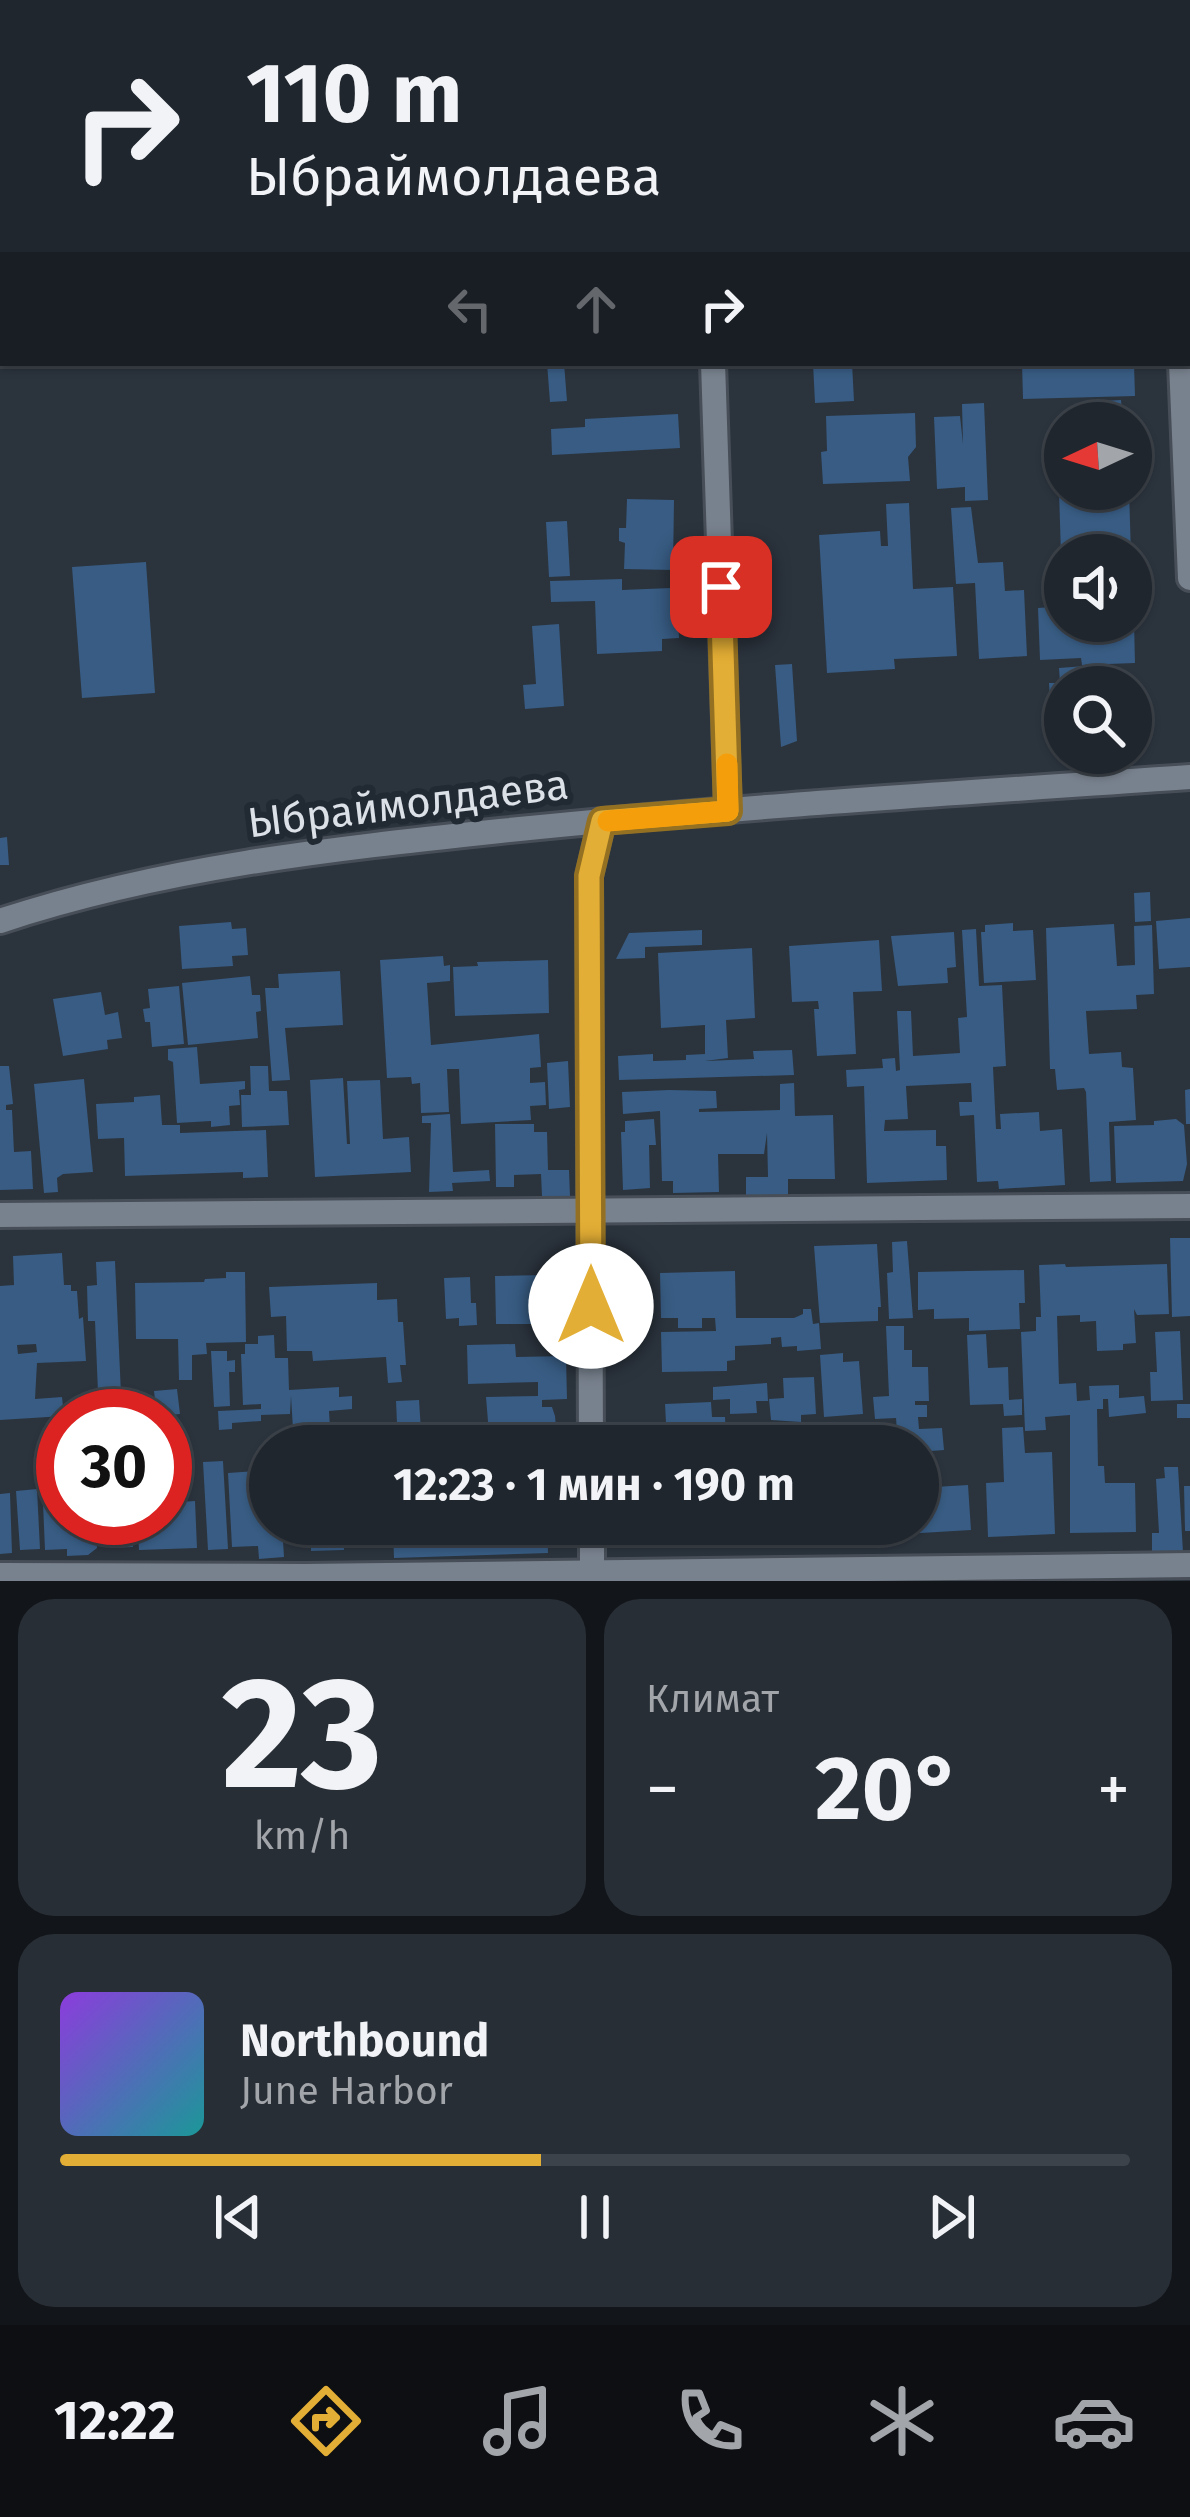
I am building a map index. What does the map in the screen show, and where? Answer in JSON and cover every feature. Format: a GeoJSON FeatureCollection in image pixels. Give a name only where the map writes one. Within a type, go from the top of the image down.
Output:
{"type":"FeatureCollection","features":[{"type":"Feature","properties":{"kind":"street"},"geometry":{"type":"LineString","coordinates":[[713,366],[728,811]]}},
{"type":"Feature","properties":{"kind":"street"},"geometry":{"type":"LineString","coordinates":[[1181,366],[1190,578]]}},
{"type":"Feature","properties":{"kind":"street","name":"Ыбраймолдаева"},"geometry":{"type":"LineString","coordinates":[[0,921],[62,900],[310,850],[602,821],[1190,777]]}},
{"type":"Feature","properties":{"kind":"street"},"geometry":{"type":"LineString","coordinates":[[591,1425],[589,876],[602,821]]}},
{"type":"Feature","properties":{"kind":"street"},"geometry":{"type":"LineString","coordinates":[[0,1215],[1190,1206]]}},
{"type":"Feature","properties":{"kind":"street"},"geometry":{"type":"LineString","coordinates":[[592,1545],[592,1576]]}},
{"type":"Feature","properties":{"kind":"street"},"geometry":{"type":"LineString","coordinates":[[0,1575],[592,1576],[1190,1564]]}},
{"type":"Feature","properties":{"kind":"building"},"geometry":{"type":"Polygon","coordinates":[[[547,366],[564,366],[567,401],[550,402],[547,366]]]}},
{"type":"Feature","properties":{"kind":"building"},"geometry":{"type":"Polygon","coordinates":[[[813,366],[852,366],[854,401],[815,403],[813,366]]]}},
{"type":"Feature","properties":{"kind":"building"},"geometry":{"type":"Polygon","coordinates":[[[1022,366],[1134,366],[1135,396],[1023,399],[1022,366]]]}},
{"type":"Feature","properties":{"kind":"building"},"geometry":{"type":"Polygon","coordinates":[[[984,403],[988,500],[965,501],[965,487],[937,489],[934,417],[960,416],[963,444],[962,404],[984,403]]]}},
{"type":"Feature","properties":{"kind":"building"},"geometry":{"type":"Polygon","coordinates":[[[915,413],[916,447],[908,457],[910,481],[823,484],[826,416],[915,413]]]}},
{"type":"Feature","properties":{"kind":"building"},"geometry":{"type":"Polygon","coordinates":[[[678,414],[680,448],[552,455],[551,429],[585,427],[585,419],[678,414]]]}},
{"type":"Feature","properties":{"kind":"building"},"geometry":{"type":"Polygon","coordinates":[[[627,499],[674,500],[673,570],[624,569],[625,543],[619,541],[619,528],[626,528],[627,499]]]}},
{"type":"Feature","properties":{"kind":"building"},"geometry":{"type":"Polygon","coordinates":[[[909,503],[913,589],[953,587],[957,656],[894,659],[895,669],[827,673],[819,535],[880,531],[881,546],[888,546],[886,504],[909,503]]]}},
{"type":"Feature","properties":{"kind":"building"},"geometry":{"type":"Polygon","coordinates":[[[971,507],[978,563],[1003,562],[1005,591],[1024,590],[1027,656],[979,659],[975,583],[956,584],[951,508],[971,507]]]}},
{"type":"Feature","properties":{"kind":"building"},"geometry":{"type":"Polygon","coordinates":[[[1060,510],[1130,510],[1130,534],[1060,534],[1060,510]]]}},
{"type":"Feature","properties":{"kind":"building"},"geometry":{"type":"Polygon","coordinates":[[[567,521],[570,576],[549,577],[546,522],[567,521]]]}},
{"type":"Feature","properties":{"kind":"building"},"geometry":{"type":"Polygon","coordinates":[[[146,562],[155,693],[82,698],[72,567],[146,562]]]}},
{"type":"Feature","properties":{"kind":"building"},"geometry":{"type":"Polygon","coordinates":[[[622,579],[622,590],[695,587],[697,616],[678,617],[679,638],[662,639],[662,651],[597,654],[595,601],[551,602],[550,581],[622,579]]]}},
{"type":"Feature","properties":{"kind":"building"},"geometry":{"type":"Polygon","coordinates":[[[1038,608],[1044,608],[1044,642],[1134,642],[1135,663],[1082,665],[1081,658],[1040,660],[1038,608]]]}},
{"type":"Feature","properties":{"kind":"building"},"geometry":{"type":"Polygon","coordinates":[[[559,624],[564,706],[525,709],[523,685],[536,684],[532,626],[559,624]]]}},
{"type":"Feature","properties":{"kind":"building"},"geometry":{"type":"Polygon","coordinates":[[[792,664],[797,741],[781,747],[775,665],[792,664]]]}},
{"type":"Feature","properties":{"kind":"building"},"geometry":{"type":"Polygon","coordinates":[[[7,837],[9,865],[0,865],[0,838],[7,837]]]}},
{"type":"Feature","properties":{"kind":"building"},"geometry":{"type":"Polygon","coordinates":[[[1150,892],[1151,921],[1135,922],[1134,893],[1150,892]]]}},
{"type":"Feature","properties":{"kind":"building"},"geometry":{"type":"Polygon","coordinates":[[[1190,918],[1190,967],[1159,969],[1156,921],[1190,918]]]}},
{"type":"Feature","properties":{"kind":"building"},"geometry":{"type":"Polygon","coordinates":[[[231,922],[232,929],[246,928],[248,955],[232,956],[233,966],[182,969],[179,926],[231,922]]]}},
{"type":"Feature","properties":{"kind":"building"},"geometry":{"type":"Polygon","coordinates":[[[1013,923],[1013,931],[1033,930],[1036,980],[984,983],[981,932],[985,925],[1013,923]]]}},
{"type":"Feature","properties":{"kind":"building"},"geometry":{"type":"Polygon","coordinates":[[[1114,924],[1117,966],[1135,965],[1134,926],[1152,925],[1154,994],[1136,995],[1137,1009],[1086,1011],[1089,1054],[1121,1052],[1122,1067],[1133,1068],[1136,1120],[1109,1122],[1111,1181],[1090,1182],[1086,1092],[1084,1088],[1057,1090],[1055,1069],[1050,1069],[1046,928],[1114,924]]]}},
{"type":"Feature","properties":{"kind":"building"},"geometry":{"type":"Polygon","coordinates":[[[976,929],[979,986],[1002,985],[1006,1066],[993,1067],[996,1129],[1001,1129],[1000,1114],[1039,1112],[1040,1131],[1062,1129],[1065,1185],[999,1189],[998,1181],[977,1182],[974,1115],[960,1116],[959,1102],[972,1102],[971,1083],[906,1086],[908,1119],[885,1120],[884,1131],[936,1130],[936,1146],[946,1146],[947,1180],[867,1183],[864,1086],[847,1087],[846,1070],[883,1068],[882,1059],[895,1058],[896,1071],[900,1070],[897,1011],[911,1011],[913,1056],[960,1053],[958,1018],[967,1017],[962,930],[976,929]]]}},
{"type":"Feature","properties":{"kind":"building"},"geometry":{"type":"Polygon","coordinates":[[[702,930],[702,945],[645,947],[645,958],[616,959],[629,933],[702,930]]]}},
{"type":"Feature","properties":{"kind":"building"},"geometry":{"type":"Polygon","coordinates":[[[954,932],[956,967],[947,968],[948,983],[898,986],[891,936],[954,932]]]}},
{"type":"Feature","properties":{"kind":"building"},"geometry":{"type":"Polygon","coordinates":[[[879,940],[882,991],[853,992],[856,1054],[817,1056],[814,1009],[819,1009],[818,1001],[792,1002],[789,946],[879,940]]]}},
{"type":"Feature","properties":{"kind":"building"},"geometry":{"type":"Polygon","coordinates":[[[752,948],[755,1018],[726,1020],[728,1058],[705,1061],[754,1059],[753,1051],[792,1050],[794,1075],[619,1080],[618,1056],[653,1054],[653,1061],[705,1054],[705,1025],[661,1028],[658,953],[752,948]]]}},
{"type":"Feature","properties":{"kind":"building"},"geometry":{"type":"Polygon","coordinates":[[[443,956],[444,966],[450,965],[450,981],[427,983],[431,1045],[539,1034],[541,1067],[530,1068],[530,1083],[545,1082],[546,1105],[530,1106],[531,1120],[461,1124],[459,1069],[447,1069],[449,1112],[421,1113],[420,1083],[412,1084],[411,1077],[387,1078],[380,960],[443,956]]]}},
{"type":"Feature","properties":{"kind":"building"},"geometry":{"type":"Polygon","coordinates":[[[548,960],[549,1013],[455,1016],[453,967],[548,960]]]}},
{"type":"Feature","properties":{"kind":"building"},"geometry":{"type":"Polygon","coordinates":[[[340,971],[343,1025],[285,1028],[290,1080],[272,1081],[265,988],[279,988],[278,974],[340,971]]]}},
{"type":"Feature","properties":{"kind":"building"},"geometry":{"type":"Polygon","coordinates":[[[250,976],[252,995],[260,995],[258,1038],[188,1045],[182,983],[250,976]]]}},
{"type":"Feature","properties":{"kind":"building"},"geometry":{"type":"Polygon","coordinates":[[[179,986],[184,1044],[152,1047],[150,1022],[145,1022],[143,1009],[150,1008],[148,989],[179,986]]]}},
{"type":"Feature","properties":{"kind":"building"},"geometry":{"type":"Polygon","coordinates":[[[101,992],[105,1015],[118,1012],[122,1038],[107,1040],[108,1049],[63,1056],[53,999],[101,992]]]}},
{"type":"Feature","properties":{"kind":"building"},"geometry":{"type":"Polygon","coordinates":[[[197,1047],[200,1084],[245,1081],[245,1089],[239,1090],[240,1105],[229,1106],[230,1125],[177,1123],[168,1049],[197,1047]]]}},
{"type":"Feature","properties":{"kind":"building"},"geometry":{"type":"Polygon","coordinates":[[[568,1061],[570,1107],[549,1109],[547,1063],[568,1061]]]}},
{"type":"Feature","properties":{"kind":"building"},"geometry":{"type":"Polygon","coordinates":[[[0,1066],[9,1066],[13,1104],[6,1105],[6,1110],[12,1110],[14,1152],[31,1151],[33,1189],[0,1190],[0,1066]]]}},
{"type":"Feature","properties":{"kind":"building"},"geometry":{"type":"Polygon","coordinates":[[[250,1066],[268,1066],[269,1091],[287,1091],[289,1125],[242,1127],[241,1095],[251,1095],[250,1066]]]}},
{"type":"Feature","properties":{"kind":"building"},"geometry":{"type":"Polygon","coordinates":[[[343,1078],[347,1144],[347,1081],[380,1080],[383,1139],[409,1137],[411,1172],[315,1177],[310,1080],[343,1078]]]}},
{"type":"Feature","properties":{"kind":"building"},"geometry":{"type":"Polygon","coordinates":[[[84,1079],[93,1172],[63,1174],[57,1178],[58,1192],[44,1193],[34,1084],[84,1079]]]}},
{"type":"Feature","properties":{"kind":"building"},"geometry":{"type":"Polygon","coordinates":[[[794,1083],[795,1116],[833,1115],[835,1179],[788,1179],[788,1195],[746,1195],[746,1177],[768,1177],[767,1133],[764,1154],[718,1154],[719,1192],[673,1193],[673,1181],[662,1181],[660,1111],[623,1114],[622,1092],[669,1090],[716,1091],[717,1108],[699,1112],[780,1110],[780,1084],[794,1083]]]}},
{"type":"Feature","properties":{"kind":"building"},"geometry":{"type":"Polygon","coordinates":[[[1190,1089],[1190,1124],[1186,1124],[1185,1090],[1190,1089]]]}},
{"type":"Feature","properties":{"kind":"building"},"geometry":{"type":"Polygon","coordinates":[[[160,1095],[162,1125],[180,1125],[180,1133],[266,1130],[268,1177],[243,1178],[243,1172],[125,1176],[124,1138],[98,1139],[96,1104],[160,1095]]]}},
{"type":"Feature","properties":{"kind":"building"},"geometry":{"type":"Polygon","coordinates":[[[450,1114],[453,1172],[489,1170],[490,1181],[452,1183],[453,1191],[429,1192],[431,1123],[422,1123],[422,1116],[450,1114]]]}},
{"type":"Feature","properties":{"kind":"building"},"geometry":{"type":"Polygon","coordinates":[[[654,1119],[650,1188],[623,1190],[621,1132],[625,1132],[625,1121],[654,1119]]]}},
{"type":"Feature","properties":{"kind":"building"},"geometry":{"type":"Polygon","coordinates":[[[1176,1119],[1184,1125],[1187,1164],[1183,1181],[1116,1183],[1114,1126],[1176,1119]]]}},
{"type":"Feature","properties":{"kind":"building"},"geometry":{"type":"Polygon","coordinates":[[[495,1124],[534,1124],[534,1132],[547,1132],[548,1170],[569,1170],[570,1196],[542,1196],[541,1174],[514,1175],[514,1187],[496,1187],[495,1124]]]}},
{"type":"Feature","properties":{"kind":"building"},"geometry":{"type":"Polygon","coordinates":[[[1170,1238],[1190,1238],[1190,1316],[1172,1317],[1170,1238]]]}},
{"type":"Feature","properties":{"kind":"building"},"geometry":{"type":"Polygon","coordinates":[[[907,1241],[913,1318],[889,1319],[887,1273],[893,1272],[892,1242],[907,1241]]]}},
{"type":"Feature","properties":{"kind":"building"},"geometry":{"type":"Polygon","coordinates":[[[877,1244],[878,1321],[820,1323],[814,1246],[877,1244]]]}},
{"type":"Feature","properties":{"kind":"building"},"geometry":{"type":"Polygon","coordinates":[[[62,1253],[64,1285],[77,1291],[79,1319],[83,1317],[86,1361],[37,1363],[36,1418],[0,1420],[0,1286],[14,1285],[13,1256],[62,1253]],[[36,1344],[17,1345],[18,1354],[37,1352],[36,1344]]]}},
{"type":"Feature","properties":{"kind":"building"},"geometry":{"type":"Polygon","coordinates":[[[115,1261],[121,1389],[98,1389],[95,1321],[88,1321],[87,1286],[97,1285],[96,1262],[115,1261]]]}},
{"type":"Feature","properties":{"kind":"building"},"geometry":{"type":"Polygon","coordinates":[[[1167,1264],[1169,1314],[1137,1315],[1134,1309],[1136,1343],[1123,1344],[1123,1350],[1097,1351],[1096,1321],[1080,1322],[1080,1315],[1057,1316],[1059,1384],[1076,1383],[1077,1401],[1090,1400],[1089,1386],[1119,1385],[1119,1398],[1144,1396],[1146,1413],[1109,1417],[1108,1399],[1103,1399],[1103,1409],[1097,1409],[1098,1466],[1104,1466],[1105,1483],[1135,1483],[1136,1532],[1070,1533],[1070,1415],[1045,1417],[1046,1430],[1025,1431],[1021,1332],[1036,1331],[1036,1317],[1041,1317],[1039,1265],[1167,1264]]]}},
{"type":"Feature","properties":{"kind":"building"},"geometry":{"type":"Polygon","coordinates":[[[1024,1270],[1020,1329],[969,1331],[969,1318],[934,1319],[934,1309],[918,1310],[918,1272],[1024,1270]]]}},
{"type":"Feature","properties":{"kind":"building"},"geometry":{"type":"Polygon","coordinates":[[[735,1271],[736,1318],[794,1318],[803,1309],[811,1309],[813,1324],[819,1323],[821,1349],[797,1351],[797,1346],[782,1347],[781,1337],[771,1338],[771,1344],[735,1346],[735,1360],[727,1361],[727,1371],[662,1372],[661,1332],[716,1331],[715,1318],[702,1318],[702,1328],[678,1328],[678,1318],[661,1318],[660,1273],[735,1271]]]}},
{"type":"Feature","properties":{"kind":"building"},"geometry":{"type":"Polygon","coordinates":[[[226,1272],[245,1272],[246,1342],[206,1343],[207,1354],[192,1355],[192,1380],[179,1380],[178,1339],[136,1339],[135,1283],[204,1282],[226,1278],[226,1272]]]}},
{"type":"Feature","properties":{"kind":"building"},"geometry":{"type":"Polygon","coordinates":[[[545,1275],[546,1324],[496,1324],[495,1276],[545,1275]]]}},
{"type":"Feature","properties":{"kind":"building"},"geometry":{"type":"Polygon","coordinates":[[[470,1277],[477,1325],[459,1326],[459,1318],[446,1319],[444,1278],[470,1277]]]}},
{"type":"Feature","properties":{"kind":"building"},"geometry":{"type":"Polygon","coordinates":[[[377,1283],[377,1300],[397,1299],[398,1322],[403,1322],[406,1365],[400,1365],[402,1382],[388,1383],[386,1357],[313,1361],[312,1351],[287,1351],[286,1316],[271,1317],[269,1287],[377,1283]]]}},
{"type":"Feature","properties":{"kind":"building"},"geometry":{"type":"Polygon","coordinates":[[[886,1326],[904,1326],[904,1350],[912,1350],[912,1367],[928,1367],[929,1401],[915,1401],[915,1405],[927,1405],[927,1417],[918,1417],[919,1425],[896,1425],[896,1418],[875,1419],[873,1397],[889,1396],[886,1326]]]}},
{"type":"Feature","properties":{"kind":"building"},"geometry":{"type":"Polygon","coordinates":[[[1180,1331],[1183,1400],[1151,1401],[1150,1372],[1157,1372],[1155,1332],[1180,1331]]]}},
{"type":"Feature","properties":{"kind":"building"},"geometry":{"type":"Polygon","coordinates":[[[986,1334],[988,1368],[1008,1367],[1009,1400],[1022,1399],[1022,1415],[1004,1416],[1003,1404],[970,1405],[967,1335],[986,1334]]]}},
{"type":"Feature","properties":{"kind":"building"},"geometry":{"type":"Polygon","coordinates":[[[274,1335],[275,1358],[288,1358],[289,1390],[339,1387],[339,1397],[352,1396],[352,1409],[329,1411],[330,1425],[293,1425],[291,1396],[290,1414],[261,1415],[261,1421],[232,1423],[232,1429],[219,1430],[218,1411],[261,1409],[261,1404],[243,1405],[241,1354],[245,1354],[245,1344],[258,1344],[258,1336],[274,1335]]]}},
{"type":"Feature","properties":{"kind":"building"},"geometry":{"type":"Polygon","coordinates":[[[515,1344],[516,1357],[566,1356],[567,1399],[542,1400],[542,1407],[552,1407],[556,1425],[488,1425],[486,1397],[538,1396],[538,1382],[468,1384],[467,1345],[515,1344]]]}},
{"type":"Feature","properties":{"kind":"building"},"geometry":{"type":"Polygon","coordinates":[[[211,1351],[227,1351],[227,1361],[235,1360],[235,1372],[229,1372],[230,1406],[214,1407],[211,1351]]]}},
{"type":"Feature","properties":{"kind":"building"},"geometry":{"type":"Polygon","coordinates":[[[843,1353],[843,1362],[859,1361],[863,1414],[824,1417],[820,1355],[843,1353]]]}},
{"type":"Feature","properties":{"kind":"building"},"geometry":{"type":"Polygon","coordinates":[[[814,1377],[816,1414],[801,1415],[801,1422],[771,1420],[769,1399],[784,1398],[783,1378],[814,1377]]]}},
{"type":"Feature","properties":{"kind":"building"},"geometry":{"type":"Polygon","coordinates":[[[767,1383],[768,1401],[756,1401],[757,1413],[730,1414],[730,1399],[713,1400],[713,1387],[767,1383]]]}},
{"type":"Feature","properties":{"kind":"building"},"geometry":{"type":"Polygon","coordinates":[[[419,1400],[421,1425],[397,1425],[396,1401],[419,1400]]]}},
{"type":"Feature","properties":{"kind":"building"},"geometry":{"type":"Polygon","coordinates":[[[711,1402],[712,1417],[725,1417],[725,1425],[659,1425],[666,1423],[665,1404],[711,1402]]]}},
{"type":"Feature","properties":{"kind":"building"},"geometry":{"type":"Polygon","coordinates":[[[1177,1404],[1190,1404],[1190,1418],[1177,1418],[1177,1404]]]}},
{"type":"Feature","properties":{"kind":"building"},"geometry":{"type":"Polygon","coordinates":[[[1023,1427],[1025,1453],[1052,1452],[1055,1534],[988,1537],[986,1483],[1004,1482],[1002,1428],[1023,1427]]]}},
{"type":"Feature","properties":{"kind":"building"},"geometry":{"type":"Polygon","coordinates":[[[223,1461],[228,1549],[208,1550],[203,1462],[223,1461]]]}},
{"type":"Feature","properties":{"kind":"building"},"geometry":{"type":"Polygon","coordinates":[[[1164,1467],[1178,1467],[1183,1552],[1152,1554],[1152,1533],[1159,1533],[1156,1479],[1165,1478],[1164,1467]]]}},
{"type":"Feature","properties":{"kind":"building"},"geometry":{"type":"Polygon","coordinates":[[[249,1472],[249,1545],[283,1545],[284,1557],[259,1559],[258,1546],[232,1547],[228,1473],[249,1472]]]}},
{"type":"Feature","properties":{"kind":"building"},"geometry":{"type":"Polygon","coordinates":[[[968,1485],[971,1530],[939,1532],[939,1487],[968,1485]]]}},
{"type":"Feature","properties":{"kind":"building"},"geometry":{"type":"Polygon","coordinates":[[[1184,1486],[1190,1486],[1190,1531],[1185,1531],[1184,1486]]]}},
{"type":"Feature","properties":{"kind":"building"},"geometry":{"type":"Polygon","coordinates":[[[36,1489],[36,1545],[40,1549],[20,1550],[16,1491],[36,1489]]]}},
{"type":"Feature","properties":{"kind":"building"},"geometry":{"type":"Polygon","coordinates":[[[10,1493],[12,1553],[0,1554],[0,1494],[10,1493]]]}},
{"type":"Feature","properties":{"kind":"building"},"geometry":{"type":"Polygon","coordinates":[[[192,1501],[197,1548],[139,1550],[139,1545],[192,1545],[192,1501]]]}},
{"type":"Feature","properties":{"kind":"building"},"geometry":{"type":"Polygon","coordinates":[[[45,1545],[97,1545],[88,1555],[45,1550],[45,1545]]]}},
{"type":"Feature","properties":{"kind":"building"},"geometry":{"type":"Polygon","coordinates":[[[311,1545],[344,1545],[344,1550],[311,1551],[311,1545]]]}},
{"type":"Feature","properties":{"kind":"building"},"geometry":{"type":"Polygon","coordinates":[[[394,1545],[548,1545],[548,1553],[394,1558],[394,1545]]]}},
{"type":"Feature","properties":{"kind":"slow traffic"},"geometry":{"type":"LineString","coordinates":[[608,821],[728,811],[727,764]]}},
{"type":"Feature","properties":{"kind":"route"},"geometry":{"type":"LineString","coordinates":[[591,1306],[589,876],[602,821],[728,811],[721,587]]}}]}
